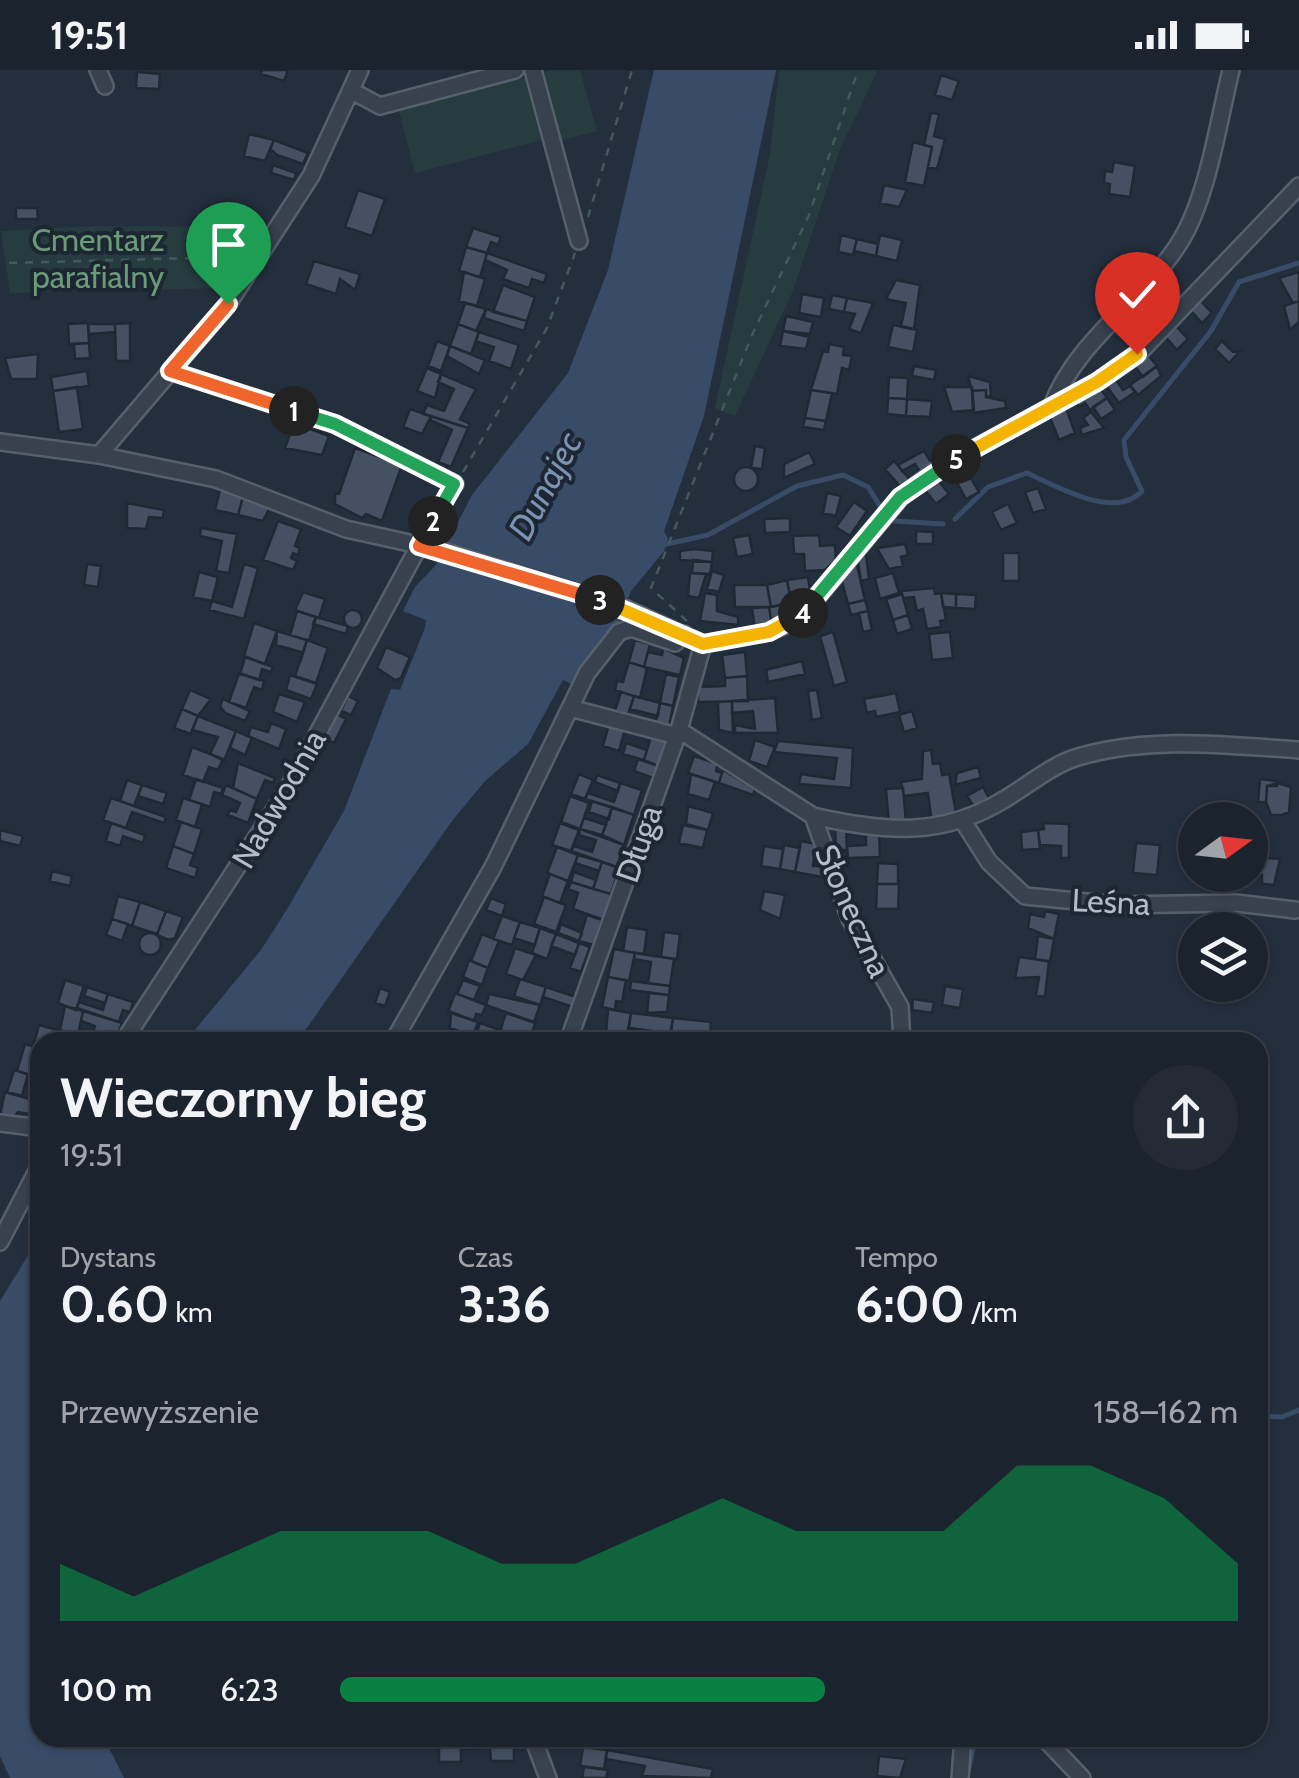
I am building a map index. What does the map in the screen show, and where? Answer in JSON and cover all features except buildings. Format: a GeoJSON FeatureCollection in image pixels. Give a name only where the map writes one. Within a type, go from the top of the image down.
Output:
{"type":"FeatureCollection","features":[{"type":"Feature","properties":{"kind":"street"},"geometry":{"type":"LineString","coordinates":[[98,70],[105,86]]}},
{"type":"Feature","properties":{"kind":"street"},"geometry":{"type":"LineString","coordinates":[[100,454],[228,304],[311,176],[360,70]]}},
{"type":"Feature","properties":{"kind":"street"},"geometry":{"type":"LineString","coordinates":[[352,90],[380,106],[515,70]]}},
{"type":"Feature","properties":{"kind":"street"},"geometry":{"type":"LineString","coordinates":[[533,70],[582,233]]}},
{"type":"Feature","properties":{"kind":"street"},"geometry":{"type":"LineString","coordinates":[[1052,406],[1062,378],[1177,247],[1192,217],[1232,70]]}},
{"type":"Feature","properties":{"kind":"street"},"geometry":{"type":"LineString","coordinates":[[0,442],[100,454],[216,479],[346,530],[440,550],[627,609],[703,644],[769,632],[799,619],[900,497],[939,468],[1137,354],[1299,186]]}},
{"type":"Feature","properties":{"kind":"street"},"geometry":{"type":"LineString","coordinates":[[170,371],[335,424],[454,484]]}},
{"type":"Feature","properties":{"kind":"street","name":"Nadwodnia"},"geometry":{"type":"LineString","coordinates":[[130,1032],[276,808],[419,546]]}},
{"type":"Feature","properties":{"kind":"street"},"geometry":{"type":"LineString","coordinates":[[398,1032],[493,868],[586,673],[619,632],[631,628],[675,643],[684,634]]}},
{"type":"Feature","properties":{"kind":"street","name":"Długa"},"geometry":{"type":"LineString","coordinates":[[572,1032],[678,733],[703,644]]}},
{"type":"Feature","properties":{"kind":"street","name":"Słoneczna"},"geometry":{"type":"LineString","coordinates":[[570,708],[678,733],[812,816],[850,919],[900,1007],[901,1032]]}},
{"type":"Feature","properties":{"kind":"street"},"geometry":{"type":"LineString","coordinates":[[812,816],[898,829],[962,821],[1074,758],[1177,742],[1299,750]]}},
{"type":"Feature","properties":{"kind":"street","name":"Leśna"},"geometry":{"type":"LineString","coordinates":[[962,821],[989,862],[1025,896],[1117,905],[1236,904],[1295,910]]}},
{"type":"Feature","properties":{"kind":"street"},"geometry":{"type":"LineString","coordinates":[[0,1123],[30,1127]]}},
{"type":"Feature","properties":{"kind":"street"},"geometry":{"type":"LineString","coordinates":[[0,1242],[30,1184]]}},
{"type":"Feature","properties":{"kind":"street"},"geometry":{"type":"LineString","coordinates":[[536,1747],[548,1778]]}},
{"type":"Feature","properties":{"kind":"street"},"geometry":{"type":"LineString","coordinates":[[960,1778],[962,1747]]}},
{"type":"Feature","properties":{"kind":"street"},"geometry":{"type":"LineString","coordinates":[[1053,1747],[1082,1778]]}},
{"type":"Feature","properties":{"kind":"path"},"geometry":{"type":"LineString","coordinates":[[419,546],[546,328],[582,233],[632,70]]}},
{"type":"Feature","properties":{"kind":"path"},"geometry":{"type":"LineString","coordinates":[[684,634],[687,618],[652,588],[752,335],[810,215],[858,70]]}},
{"type":"Feature","properties":{"kind":"path"},"geometry":{"type":"LineString","coordinates":[[10,263],[228,257]]}},
{"type":"Feature","properties":{"kind":"green space"},"geometry":{"type":"Polygon","coordinates":[[[580,70],[597,131],[555,142],[537,74],[580,70]]]}},
{"type":"Feature","properties":{"kind":"green space"},"geometry":{"type":"Polygon","coordinates":[[[779,70],[878,70],[840,149],[792,293],[735,416],[715,408],[770,154],[779,70]]]}},
{"type":"Feature","properties":{"kind":"green space"},"geometry":{"type":"Polygon","coordinates":[[[532,76],[549,138],[415,173],[399,111],[532,76]]]}},
{"type":"Feature","properties":{"kind":"green space","name":"Cmentarz parafialny"},"geometry":{"type":"Polygon","coordinates":[[[98,226],[229,227],[227,288],[10,293],[1,231],[98,226]]]}},
{"type":"Feature","properties":{"kind":"water","name":"Dunajec"},"geometry":{"type":"Polygon","coordinates":[[[654,70],[776,70],[704,416],[664,531],[668,539],[664,551],[631,591],[620,620],[572,684],[563,680],[528,744],[485,781],[452,821],[304,1032],[193,1032],[261,950],[344,811],[391,689],[400,690],[425,628],[426,620],[403,611],[415,587],[436,565],[472,495],[568,373],[608,270],[654,70]]]}},
{"type":"Feature","properties":{"kind":"water"},"geometry":{"type":"Polygon","coordinates":[[[30,1252],[30,1747],[108,1747],[124,1778],[10,1778],[0,1756],[0,1301],[30,1252]]]}},
{"type":"Feature","properties":{"kind":"pier"},"geometry":{"type":"Polygon","coordinates":[[[443,540],[630,599],[624,618],[437,559],[443,540]]]}},
{"type":"Feature","properties":{"kind":"waterway"},"geometry":{"type":"LineString","coordinates":[[955,519],[988,487],[1027,473],[1102,502],[1117,503],[1142,491],[1126,457],[1124,440],[1211,331],[1239,282],[1299,263]]}},
{"type":"Feature","properties":{"kind":"waterway"},"geometry":{"type":"LineString","coordinates":[[662,545],[708,535],[797,486],[843,475],[868,487],[880,506]]}},
{"type":"Feature","properties":{"kind":"waterway"},"geometry":{"type":"LineString","coordinates":[[894,521],[943,524]]}},
{"type":"Feature","properties":{"kind":"waterway"},"geometry":{"type":"LineString","coordinates":[[1268,1416],[1282,1417],[1299,1410]]}},
{"type":"Feature","properties":{"kind":"waterway"},"geometry":{"type":"LineString","coordinates":[[967,1778],[973,1747]]}},
{"type":"Feature","properties":{"kind":"route"},"geometry":{"type":"LineString","coordinates":[[228,304],[170,371],[335,424],[454,484],[419,546],[627,609],[703,644],[769,632],[799,619],[900,497],[939,468],[1097,382],[1137,354]]}}]}
